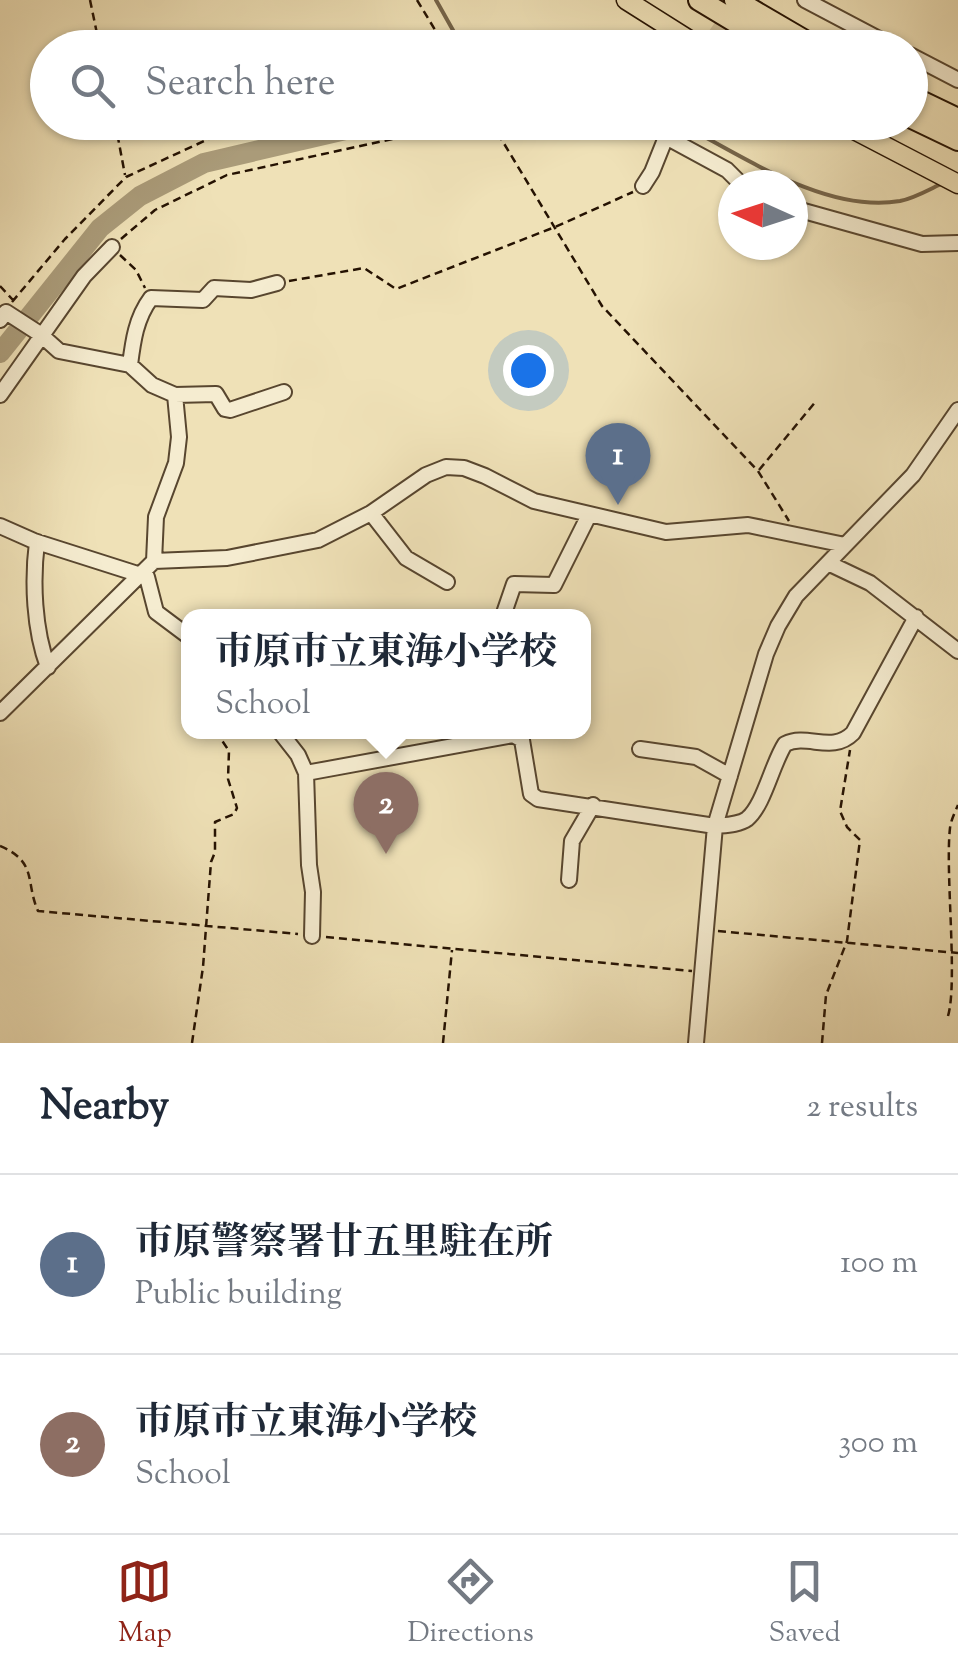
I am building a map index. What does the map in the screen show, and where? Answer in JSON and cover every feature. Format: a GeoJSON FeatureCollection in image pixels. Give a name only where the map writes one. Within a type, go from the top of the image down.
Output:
{"type":"FeatureCollection","features":[{"type":"Feature","properties":{"kind":"highway"},"geometry":{"type":"LineString","coordinates":[[699,0],[749,30]]}},
{"type":"Feature","properties":{"kind":"highway"},"geometry":{"type":"LineString","coordinates":[[735,0],[786,30]]}},
{"type":"Feature","properties":{"kind":"highway"},"geometry":{"type":"LineString","coordinates":[[928,110],[956,132]]}},
{"type":"Feature","properties":{"kind":"highway"},"geometry":{"type":"LineString","coordinates":[[928,123],[956,132]]}},
{"type":"Feature","properties":{"kind":"main road"},"geometry":{"type":"LineString","coordinates":[[626,0],[682,30]]}},
{"type":"Feature","properties":{"kind":"main road"},"geometry":{"type":"LineString","coordinates":[[872,140],[958,184]]}},
{"type":"Feature","properties":{"kind":"street"},"geometry":{"type":"LineString","coordinates":[[805,0],[862,30]]}},
{"type":"Feature","properties":{"kind":"street"},"geometry":{"type":"LineString","coordinates":[[928,64],[958,80]]}},
{"type":"Feature","properties":{"kind":"street"},"geometry":{"type":"LineString","coordinates":[[643,186],[665,140]]}},
{"type":"Feature","properties":{"kind":"street"},"geometry":{"type":"LineString","coordinates":[[684,140],[727,170]]}},
{"type":"Feature","properties":{"kind":"street"},"geometry":{"type":"LineString","coordinates":[[808,212],[922,244],[958,242]]}},
{"type":"Feature","properties":{"kind":"street"},"geometry":{"type":"LineString","coordinates":[[0,394],[84,276],[112,247]]}},
{"type":"Feature","properties":{"kind":"street"},"geometry":{"type":"LineString","coordinates":[[130,365],[134,336],[150,298],[202,300],[214,288],[251,290],[277,283]]}},
{"type":"Feature","properties":{"kind":"street"},"geometry":{"type":"LineString","coordinates":[[6,310],[59,350],[130,365],[152,385],[175,395],[216,394],[224,409],[230,410],[284,392]]}},
{"type":"Feature","properties":{"kind":"street"},"geometry":{"type":"LineString","coordinates":[[0,713],[154,561],[156,518],[176,463],[179,437],[175,395]]}},
{"type":"Feature","properties":{"kind":"street"},"geometry":{"type":"LineString","coordinates":[[696,1043],[714,826],[766,654],[796,596],[913,475],[958,410]]}},
{"type":"Feature","properties":{"kind":"street"},"geometry":{"type":"LineString","coordinates":[[154,561],[227,558],[318,540],[446,467],[464,468],[534,501],[666,532],[748,525],[845,545]]}},
{"type":"Feature","properties":{"kind":"street"},"geometry":{"type":"LineString","coordinates":[[371,513],[406,558],[447,582]]}},
{"type":"Feature","properties":{"kind":"street"},"geometry":{"type":"LineString","coordinates":[[505,609],[514,584],[554,584],[590,515]]}},
{"type":"Feature","properties":{"kind":"street"},"geometry":{"type":"LineString","coordinates":[[0,526],[147,577],[156,612],[181,631]]}},
{"type":"Feature","properties":{"kind":"street"},"geometry":{"type":"LineString","coordinates":[[37,542],[38,622],[48,667]]}},
{"type":"Feature","properties":{"kind":"street"},"geometry":{"type":"LineString","coordinates":[[828,563],[870,583],[958,650]]}},
{"type":"Feature","properties":{"kind":"street"},"geometry":{"type":"LineString","coordinates":[[520,739],[531,794],[538,798],[714,826],[746,820],[756,808],[785,744],[793,740],[834,744],[844,742],[852,733],[916,616]]}},
{"type":"Feature","properties":{"kind":"street"},"geometry":{"type":"LineString","coordinates":[[285,739],[306,773],[312,936]]}},
{"type":"Feature","properties":{"kind":"street"},"geometry":{"type":"LineString","coordinates":[[306,773],[491,739]]}},
{"type":"Feature","properties":{"kind":"street"},"geometry":{"type":"LineString","coordinates":[[640,750],[696,757],[730,776]]}},
{"type":"Feature","properties":{"kind":"street"},"geometry":{"type":"LineString","coordinates":[[569,880],[572,841],[592,805]]}},
{"type":"Feature","properties":{"kind":"path"},"geometry":{"type":"LineString","coordinates":[[90,0],[96,30]]}},
{"type":"Feature","properties":{"kind":"path"},"geometry":{"type":"LineString","coordinates":[[417,0],[435,30]]}},
{"type":"Feature","properties":{"kind":"path"},"geometry":{"type":"LineString","coordinates":[[119,140],[126,176]]}},
{"type":"Feature","properties":{"kind":"path"},"geometry":{"type":"LineString","coordinates":[[6,310],[126,176],[206,140]]}},
{"type":"Feature","properties":{"kind":"path"},"geometry":{"type":"LineString","coordinates":[[150,298],[136,270],[112,247],[155,210],[227,175],[388,140]]}},
{"type":"Feature","properties":{"kind":"path"},"geometry":{"type":"LineString","coordinates":[[501,140],[602,306],[758,471],[789,518],[792,532]]}},
{"type":"Feature","properties":{"kind":"path"},"geometry":{"type":"LineString","coordinates":[[277,283],[364,268],[396,290],[555,227],[643,186]]}},
{"type":"Feature","properties":{"kind":"path"},"geometry":{"type":"LineString","coordinates":[[0,286],[6,310]]}},
{"type":"Feature","properties":{"kind":"path"},"geometry":{"type":"LineString","coordinates":[[758,471],[817,400]]}},
{"type":"Feature","properties":{"kind":"path"},"geometry":{"type":"LineString","coordinates":[[822,1043],[826,995],[846,941],[860,840],[847,827],[840,811],[852,733]]}},
{"type":"Feature","properties":{"kind":"path"},"geometry":{"type":"LineString","coordinates":[[192,1043],[203,967],[210,862],[215,852],[215,822],[234,814],[237,808],[228,779],[228,751],[221,739]]}},
{"type":"Feature","properties":{"kind":"path"},"geometry":{"type":"LineString","coordinates":[[948,1016],[954,1007],[958,953],[950,826],[958,805]]}},
{"type":"Feature","properties":{"kind":"path"},"geometry":{"type":"LineString","coordinates":[[0,846],[14,852],[30,871],[38,911],[703,972]]}},
{"type":"Feature","properties":{"kind":"path"},"geometry":{"type":"LineString","coordinates":[[707,930],[958,953]]}},
{"type":"Feature","properties":{"kind":"path"},"geometry":{"type":"LineString","coordinates":[[443,1043],[452,948]]}},
{"type":"Feature","properties":{"kind":"waterway"},"geometry":{"type":"LineString","coordinates":[[436,0],[453,30]]}},
{"type":"Feature","properties":{"kind":"waterway"},"geometry":{"type":"LineString","coordinates":[[0,353],[100,228],[140,196],[204,163],[303,140]]}},
{"type":"Feature","properties":{"kind":"waterway"},"geometry":{"type":"LineString","coordinates":[[710,140],[785,179],[843,199],[900,201],[943,183]]}},
{"type":"Feature","properties":{"kind":"tunnel"},"geometry":{"type":"LineString","coordinates":[[718,30],[731,12]]}},
{"type":"Feature","properties":{"kind":"place","name":"市原警察署廿五里駐在所"},"geometry":{"type":"Point","coordinates":[618,505]}},
{"type":"Feature","properties":{"kind":"place","name":"市原市立東海小学校"},"geometry":{"type":"Point","coordinates":[386,854]}}]}
